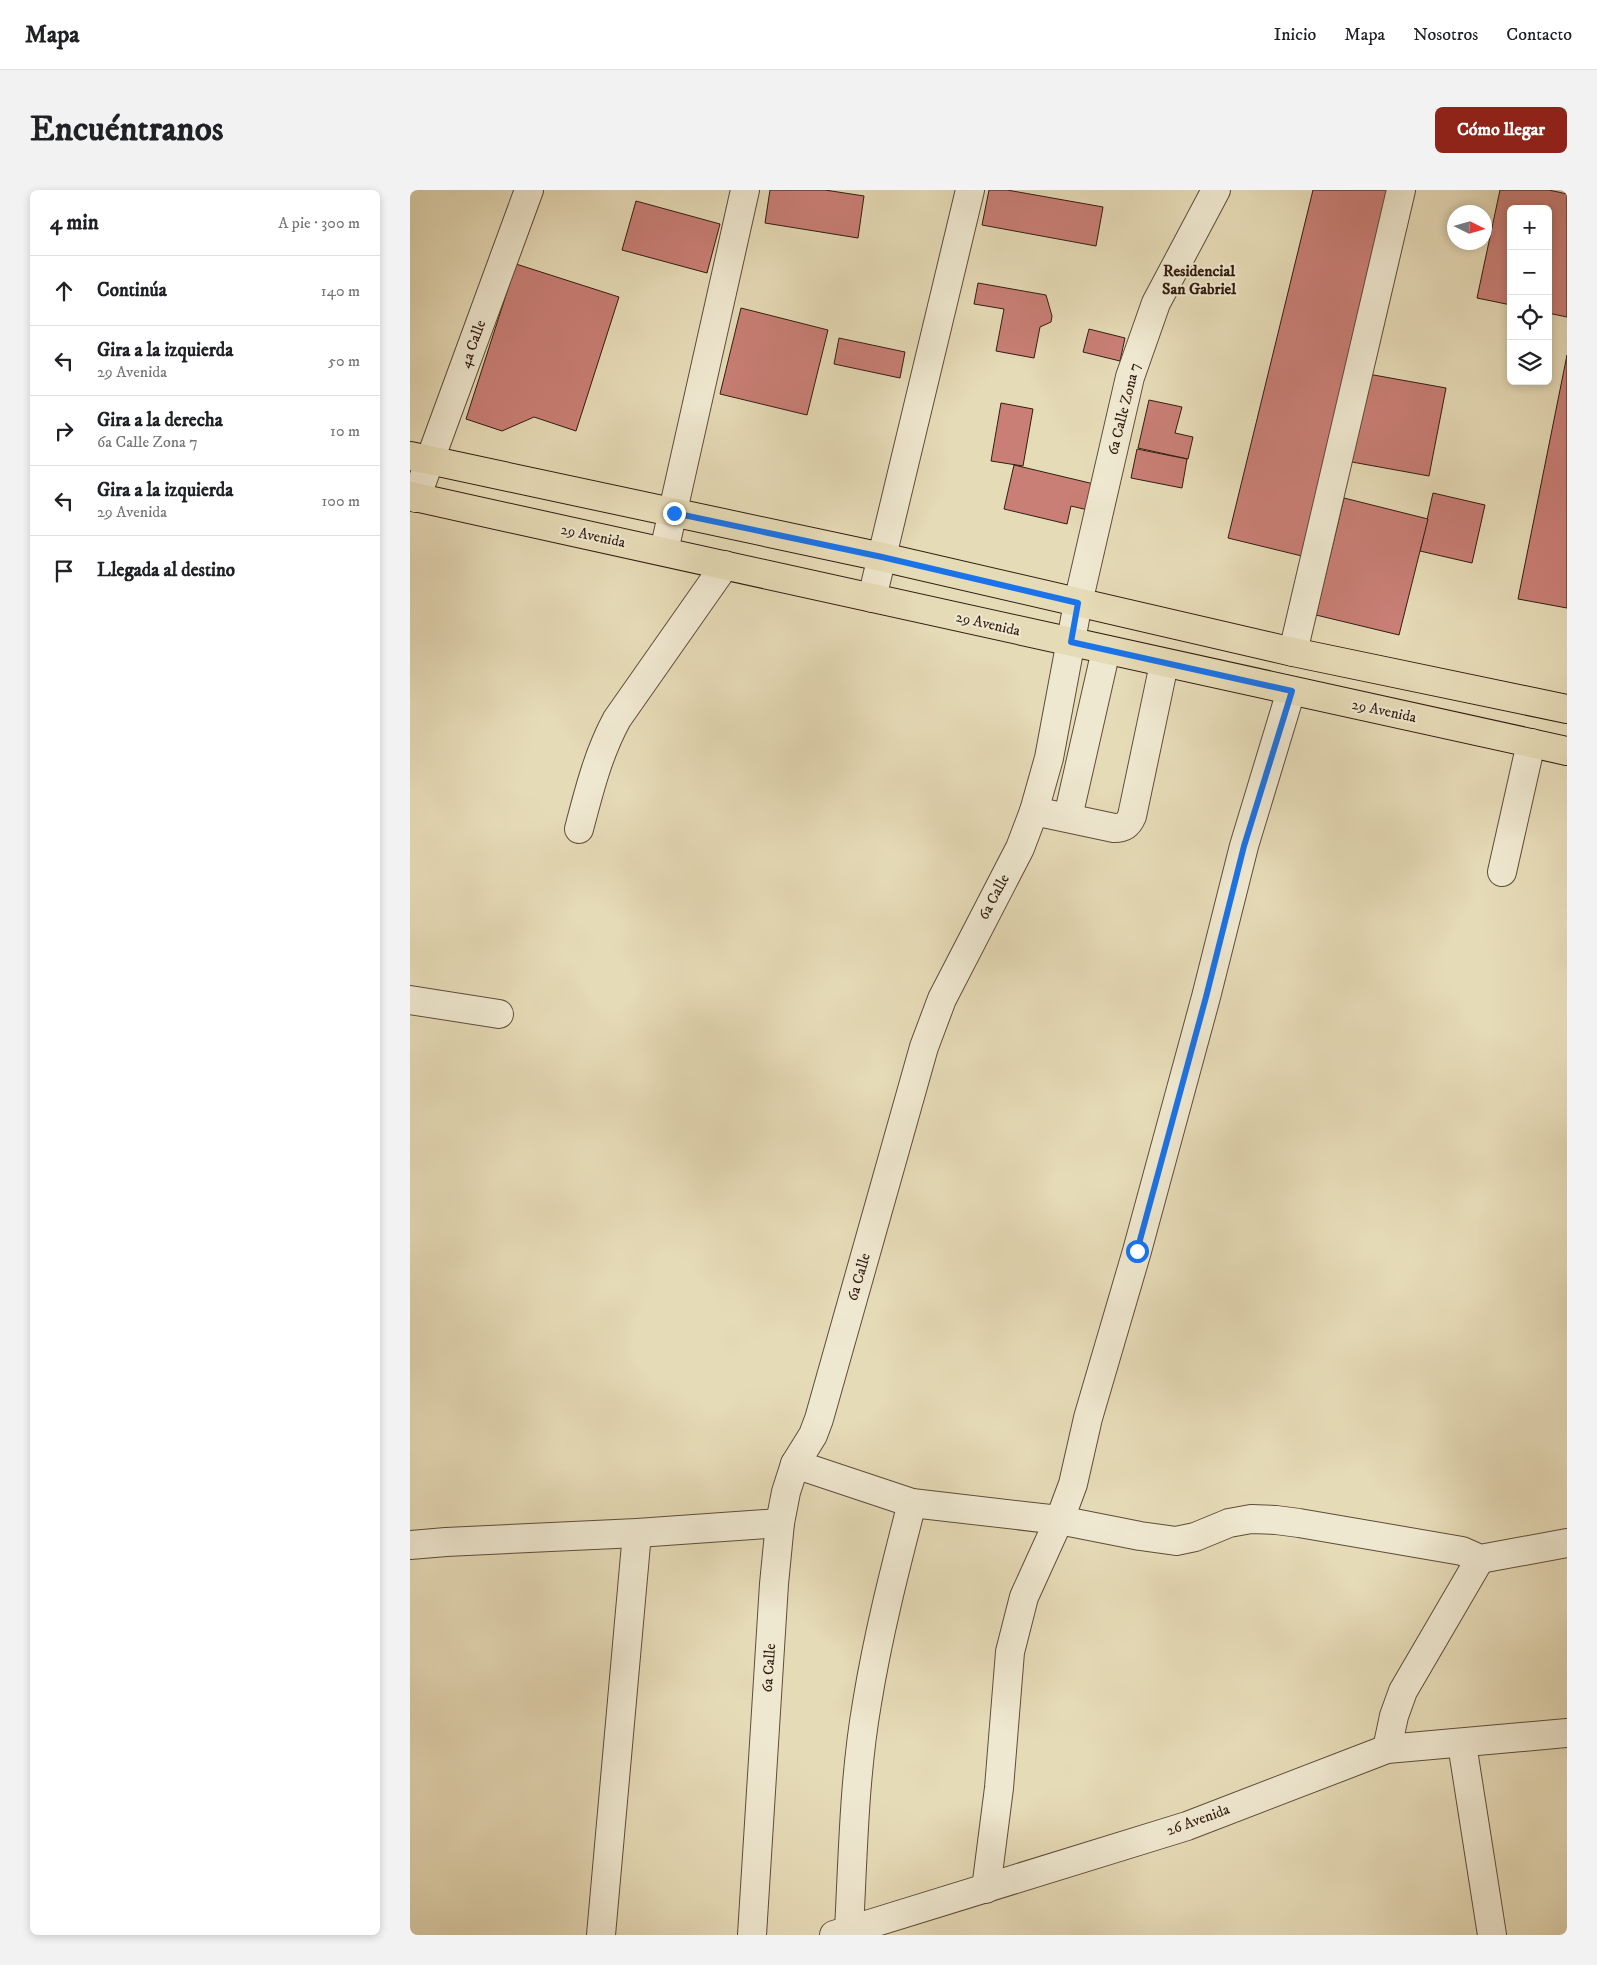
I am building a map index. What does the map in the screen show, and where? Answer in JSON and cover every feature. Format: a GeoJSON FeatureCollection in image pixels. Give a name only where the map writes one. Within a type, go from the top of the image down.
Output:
{"type":"FeatureCollection","features":[{"type":"Feature","properties":{"kind":"main road"},"geometry":{"type":"LineString","coordinates":[[420,458],[882,557],[1293,652],[1567,709]]}},
{"type":"Feature","properties":{"kind":"main road","name":"29 Avenida"},"geometry":{"type":"LineString","coordinates":[[413,497],[664,551],[1164,664],[1567,751]]}},
{"type":"Feature","properties":{"kind":"street","name":"4a Calle"},"geometry":{"type":"LineString","coordinates":[[413,497],[420,458],[529,190]]}},
{"type":"Feature","properties":{"kind":"street"},"geometry":{"type":"LineString","coordinates":[[664,551],[745,190]]}},
{"type":"Feature","properties":{"kind":"street"},"geometry":{"type":"LineString","coordinates":[[872,598],[970,190]]}},
{"type":"Feature","properties":{"kind":"street","name":"6a Calle Zona 7"},"geometry":{"type":"LineString","coordinates":[[1071,642],[1078,603],[1130,377],[1156,303],[1216,190]]}},
{"type":"Feature","properties":{"kind":"street"},"geometry":{"type":"LineString","coordinates":[[1293,652],[1401,190]]}},
{"type":"Feature","properties":{"kind":"street"},"geometry":{"type":"LineString","coordinates":[[579,828],[594,770],[604,742],[616,719],[725,565]]}},
{"type":"Feature","properties":{"kind":"street","name":"6a Calle"},"geometry":{"type":"LineString","coordinates":[[752,1935],[774,1584],[780,1523],[786,1492],[795,1464],[813,1435],[819,1419],[924,1047],[942,999],[1020,848],[1034,811],[1051,749],[1071,642]]}},
{"type":"Feature","properties":{"kind":"street"},"geometry":{"type":"LineString","coordinates":[[1068,817],[1106,650]]}},
{"type":"Feature","properties":{"kind":"street"},"geometry":{"type":"LineString","coordinates":[[1034,811],[1114,828],[1122,828],[1130,821],[1164,664]]}},
{"type":"Feature","properties":{"kind":"street"},"geometry":{"type":"LineString","coordinates":[[986,1889],[999,1788],[1010,1652],[1024,1597],[1073,1484],[1088,1418],[1137,1251],[1201,1016],[1244,846],[1292,691]]}},
{"type":"Feature","properties":{"kind":"street"},"geometry":{"type":"LineString","coordinates":[[1502,872],[1531,743]]}},
{"type":"Feature","properties":{"kind":"street"},"geometry":{"type":"LineString","coordinates":[[410,1000],[499,1014]]}},
{"type":"Feature","properties":{"kind":"street"},"geometry":{"type":"LineString","coordinates":[[795,1464],[912,1503],[1058,1520],[1176,1541],[1195,1537],[1229,1523],[1251,1519],[1276,1520],[1462,1551],[1480,1559],[1567,1543]]}},
{"type":"Feature","properties":{"kind":"street"},"geometry":{"type":"LineString","coordinates":[[842,1932],[866,1704],[884,1615],[912,1503]]}},
{"type":"Feature","properties":{"kind":"street"},"geometry":{"type":"LineString","coordinates":[[410,1545],[780,1523]]}},
{"type":"Feature","properties":{"kind":"street"},"geometry":{"type":"LineString","coordinates":[[601,1935],[637,1533]]}},
{"type":"Feature","properties":{"kind":"street"},"geometry":{"type":"LineString","coordinates":[[1387,1748],[1394,1716],[1403,1691],[1480,1559]]}},
{"type":"Feature","properties":{"kind":"street","name":"26 Avenida"},"geometry":{"type":"LineString","coordinates":[[842,1932],[1186,1826],[1387,1748],[1462,1744],[1567,1733]]}},
{"type":"Feature","properties":{"kind":"street"},"geometry":{"type":"LineString","coordinates":[[1462,1744],[1492,1935]]}},
{"type":"Feature","properties":{"kind":"building"},"geometry":{"type":"Polygon","coordinates":[[[770,190],[825,190],[864,196],[858,238],[765,223],[770,190]]]}},
{"type":"Feature","properties":{"kind":"building"},"geometry":{"type":"Polygon","coordinates":[[[989,190],[1007,190],[1103,207],[1096,246],[982,225],[989,190]]]}},
{"type":"Feature","properties":{"kind":"building"},"geometry":{"type":"Polygon","coordinates":[[[1313,190],[1395,190],[1306,557],[1228,538],[1313,190]]]}},
{"type":"Feature","properties":{"kind":"building"},"geometry":{"type":"Polygon","coordinates":[[[1500,190],[1549,190],[1567,194],[1567,317],[1552,314],[1552,205],[1507,205],[1507,304],[1477,298],[1487,250],[1492,250],[1492,228],[1500,190]]]}},
{"type":"Feature","properties":{"kind":"building"},"geometry":{"type":"Polygon","coordinates":[[[636,201],[720,224],[707,273],[622,250],[636,201]]]}},
{"type":"Feature","properties":{"kind":"building"},"geometry":{"type":"Polygon","coordinates":[[[516,264],[619,297],[576,431],[534,417],[502,431],[466,419],[516,264]]]}},
{"type":"Feature","properties":{"kind":"building"},"geometry":{"type":"Polygon","coordinates":[[[978,283],[1046,295],[1052,316],[1051,322],[1040,327],[1034,358],[996,351],[1004,309],[974,304],[978,283]]]}},
{"type":"Feature","properties":{"kind":"building"},"geometry":{"type":"Polygon","coordinates":[[[741,308],[828,330],[807,415],[720,394],[741,308]]]}},
{"type":"Feature","properties":{"kind":"building"},"geometry":{"type":"Polygon","coordinates":[[[1089,329],[1125,338],[1120,361],[1083,352],[1089,329]]]}},
{"type":"Feature","properties":{"kind":"building"},"geometry":{"type":"Polygon","coordinates":[[[839,338],[905,352],[900,378],[834,364],[839,338]]]}},
{"type":"Feature","properties":{"kind":"building"},"geometry":{"type":"Polygon","coordinates":[[[1567,355],[1567,608],[1518,599],[1567,355]]]}},
{"type":"Feature","properties":{"kind":"building"},"geometry":{"type":"Polygon","coordinates":[[[1368,374],[1446,388],[1429,476],[1352,462],[1368,374]]]}},
{"type":"Feature","properties":{"kind":"building"},"geometry":{"type":"Polygon","coordinates":[[[1149,400],[1182,407],[1175,433],[1193,437],[1188,459],[1138,448],[1149,400]]]}},
{"type":"Feature","properties":{"kind":"building"},"geometry":{"type":"Polygon","coordinates":[[[1001,403],[1033,409],[1023,466],[991,461],[1001,403]]]}},
{"type":"Feature","properties":{"kind":"building"},"geometry":{"type":"Polygon","coordinates":[[[1137,449],[1187,459],[1182,488],[1131,478],[1137,449]]]}},
{"type":"Feature","properties":{"kind":"building"},"geometry":{"type":"Polygon","coordinates":[[[1014,465],[1094,484],[1088,510],[1071,506],[1067,524],[1004,509],[1014,465]]]}},
{"type":"Feature","properties":{"kind":"building"},"geometry":{"type":"Polygon","coordinates":[[[1433,493],[1485,505],[1472,563],[1420,551],[1433,493]]]}},
{"type":"Feature","properties":{"kind":"building"},"geometry":{"type":"Polygon","coordinates":[[[1344,498],[1428,519],[1399,635],[1316,615],[1344,498]]]}},
{"type":"Feature","properties":{"kind":"district","name":"Residencial San Gabriel"},"geometry":{"type":"Point","coordinates":[1199,280]}},
{"type":"Feature","properties":{"kind":"route"},"geometry":{"type":"LineString","coordinates":[[674,513],[882,557],[1078,603],[1071,642],[1292,691],[1244,846],[1206,997],[1137,1251]]}}]}
